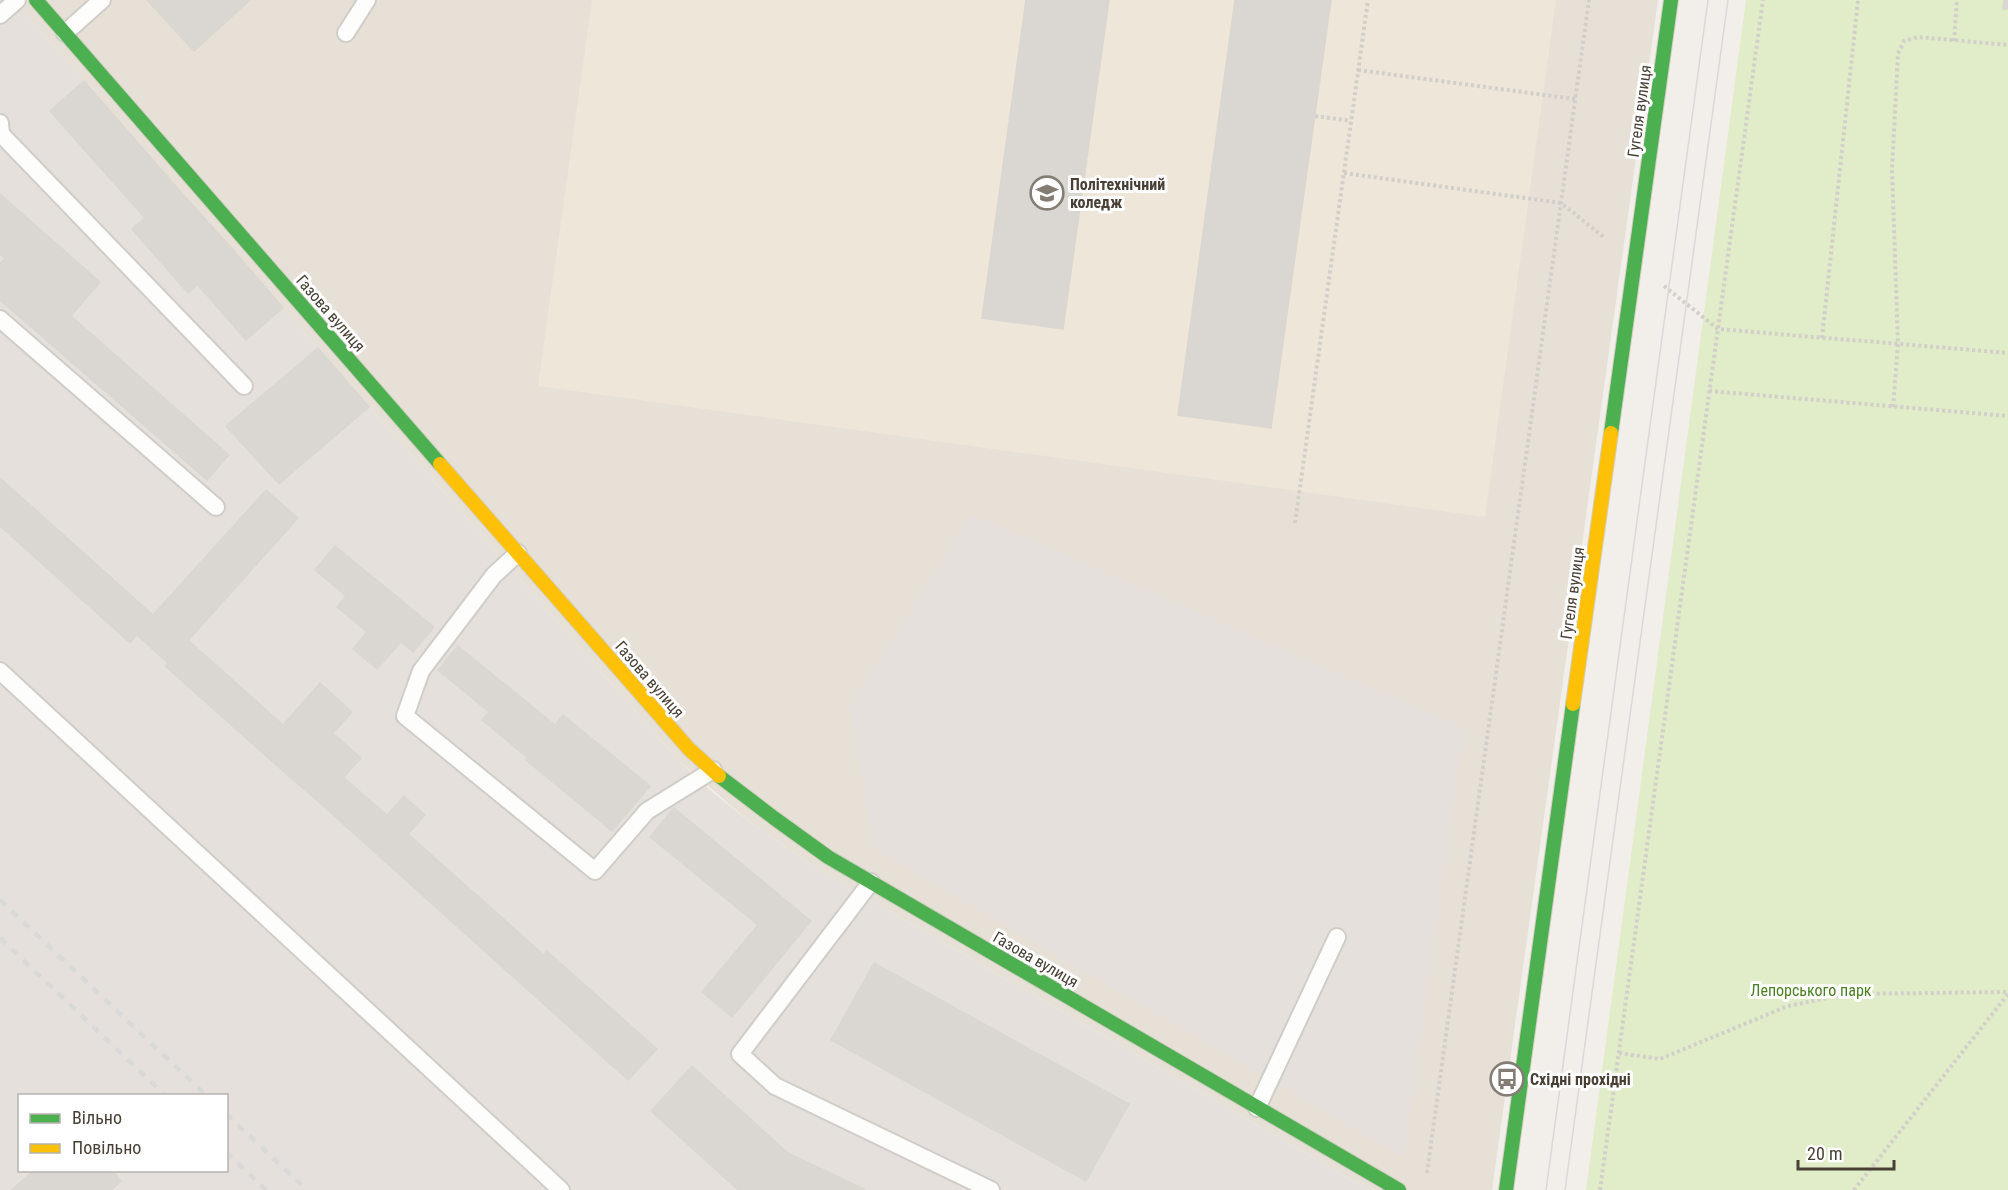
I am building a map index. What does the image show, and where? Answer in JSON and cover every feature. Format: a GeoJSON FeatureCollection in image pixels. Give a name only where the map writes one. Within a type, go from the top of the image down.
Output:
{"type":"FeatureCollection","features":[{"type":"Feature","properties":{"kind":"street","name":"Гугеля вулиця"},"geometry":{"type":"LineString","coordinates":[[1506,1190],[1671,0]]}},
{"type":"Feature","properties":{"kind":"street","name":"Газова вулиця"},"geometry":{"type":"LineString","coordinates":[[40,1],[65,33],[689,749],[712,770],[768,815],[828,857],[1399,1190]]}},
{"type":"Feature","properties":{"kind":"lane"},"geometry":{"type":"LineString","coordinates":[[0,15],[17,0]]}},
{"type":"Feature","properties":{"kind":"lane"},"geometry":{"type":"LineString","coordinates":[[65,33],[102,0]]}},
{"type":"Feature","properties":{"kind":"lane"},"geometry":{"type":"LineString","coordinates":[[346,33],[367,0]]}},
{"type":"Feature","properties":{"kind":"lane"},"geometry":{"type":"LineString","coordinates":[[0,123],[1,134],[244,386]]}},
{"type":"Feature","properties":{"kind":"lane"},"geometry":{"type":"LineString","coordinates":[[0,319],[216,507]]}},
{"type":"Feature","properties":{"kind":"lane"},"geometry":{"type":"LineString","coordinates":[[518,553],[494,575],[422,671],[405,716],[595,871],[647,811],[712,770]]}},
{"type":"Feature","properties":{"kind":"lane"},"geometry":{"type":"LineString","coordinates":[[0,672],[561,1190]]}},
{"type":"Feature","properties":{"kind":"lane"},"geometry":{"type":"LineString","coordinates":[[871,882],[740,1054],[776,1086],[991,1190]]}},
{"type":"Feature","properties":{"kind":"lane"},"geometry":{"type":"LineString","coordinates":[[1257,1108],[1337,937]]}},
{"type":"Feature","properties":{"kind":"path"},"geometry":{"type":"LineString","coordinates":[[1295,523],[1368,0]]}},
{"type":"Feature","properties":{"kind":"path"},"geometry":{"type":"LineString","coordinates":[[1426,1178],[1589,0]]}},
{"type":"Feature","properties":{"kind":"path"},"geometry":{"type":"LineString","coordinates":[[1600,1190],[1763,0]]}},
{"type":"Feature","properties":{"kind":"path"},"geometry":{"type":"LineString","coordinates":[[1822,338],[1858,0]]}},
{"type":"Feature","properties":{"kind":"path"},"geometry":{"type":"LineString","coordinates":[[1954,41],[1957,0]]}},
{"type":"Feature","properties":{"kind":"path"},"geometry":{"type":"LineString","coordinates":[[1893,407],[1898,344],[1892,169],[1898,54],[1904,41],[1918,38],[2008,45]]}},
{"type":"Feature","properties":{"kind":"path"},"geometry":{"type":"LineString","coordinates":[[1358,70],[1575,99]]}},
{"type":"Feature","properties":{"kind":"path"},"geometry":{"type":"LineString","coordinates":[[1315,116],[1351,121]]}},
{"type":"Feature","properties":{"kind":"path"},"geometry":{"type":"LineString","coordinates":[[1344,172],[1561,203]]}},
{"type":"Feature","properties":{"kind":"path"},"geometry":{"type":"LineString","coordinates":[[1718,329],[2008,353]]}},
{"type":"Feature","properties":{"kind":"path"},"geometry":{"type":"LineString","coordinates":[[1709,391],[2008,416]]}},
{"type":"Feature","properties":{"kind":"path"},"geometry":{"type":"LineString","coordinates":[[1619,1053],[1660,1059],[1788,1006],[1847,994],[2008,993]]}},
{"type":"Feature","properties":{"kind":"path"},"geometry":{"type":"LineString","coordinates":[[1854,1190],[2008,993]]}},
{"type":"Feature","properties":{"kind":"shaded area"},"geometry":{"type":"Polygon","coordinates":[[[0,0],[13,0],[678,760],[711,791],[750,822],[820,871],[1369,1190],[0,1190],[0,0]]]}},
{"type":"Feature","properties":{"kind":"shaded area"},"geometry":{"type":"Polygon","coordinates":[[[13,0],[1658,0],[1492,1190],[1369,1190],[820,871],[750,822],[678,760],[13,0]]]}},
{"type":"Feature","properties":{"kind":"shaded area","name":"Політехнічний коледж"},"geometry":{"type":"Polygon","coordinates":[[[592,0],[1556,0],[1485,517],[538,386],[592,0]]]}},
{"type":"Feature","properties":{"kind":"shaded area"},"geometry":{"type":"Polygon","coordinates":[[[971,514],[1464,728],[1404,1158],[873,848],[850,706],[971,514]]]}},
{"type":"Feature","properties":{"kind":"green space","name":"Лепорського парк"},"geometry":{"type":"Polygon","coordinates":[[[1746,0],[2008,0],[2008,1190],[1586,1190],[1746,0]]]}},
{"type":"Feature","properties":{"kind":"building"},"geometry":{"type":"Polygon","coordinates":[[[147,0],[250,0],[194,51],[147,0]]]}},
{"type":"Feature","properties":{"kind":"building"},"geometry":{"type":"Polygon","coordinates":[[[1026,0],[1109,0],[1063,329],[982,318],[1026,0]]]}},
{"type":"Feature","properties":{"kind":"building"},"geometry":{"type":"Polygon","coordinates":[[[1235,0],[1331,0],[1271,428],[1178,415],[1235,0]]]}},
{"type":"Feature","properties":{"kind":"building"},"geometry":{"type":"Polygon","coordinates":[[[2004,0],[2008,0],[2008,9],[2003,9],[2004,0]]]}},
{"type":"Feature","properties":{"kind":"building"},"geometry":{"type":"Polygon","coordinates":[[[84,81],[178,189],[145,218],[50,111],[84,81]]]}},
{"type":"Feature","properties":{"kind":"building"},"geometry":{"type":"Polygon","coordinates":[[[178,189],[235,252],[188,293],[132,229],[178,189]]]}},
{"type":"Feature","properties":{"kind":"building"},"geometry":{"type":"Polygon","coordinates":[[[0,194],[100,282],[71,316],[229,455],[207,480],[0,300],[0,264],[5,258],[0,254],[0,194]]]}},
{"type":"Feature","properties":{"kind":"building"},"geometry":{"type":"Polygon","coordinates":[[[235,252],[283,308],[246,340],[198,285],[235,252]]]}},
{"type":"Feature","properties":{"kind":"building"},"geometry":{"type":"Polygon","coordinates":[[[318,348],[369,407],[279,484],[226,426],[318,348]]]}},
{"type":"Feature","properties":{"kind":"building"},"geometry":{"type":"Polygon","coordinates":[[[0,478],[153,615],[266,490],[298,518],[168,663],[137,635],[130,643],[0,526],[0,478]]]}},
{"type":"Feature","properties":{"kind":"building"},"geometry":{"type":"Polygon","coordinates":[[[335,546],[434,627],[413,652],[401,642],[377,669],[353,649],[367,632],[337,607],[346,596],[315,570],[335,546]]]}},
{"type":"Feature","properties":{"kind":"building"},"geometry":{"type":"Polygon","coordinates":[[[188,640],[283,725],[320,683],[352,712],[292,779],[165,666],[188,640]]]}},
{"type":"Feature","properties":{"kind":"building"},"geometry":{"type":"Polygon","coordinates":[[[458,646],[555,725],[528,758],[482,720],[489,712],[438,670],[458,646]]]}},
{"type":"Feature","properties":{"kind":"building"},"geometry":{"type":"Polygon","coordinates":[[[563,715],[650,786],[612,831],[526,760],[563,715]]]}},
{"type":"Feature","properties":{"kind":"building"},"geometry":{"type":"Polygon","coordinates":[[[333,733],[361,758],[320,803],[292,779],[333,733]]]}},
{"type":"Feature","properties":{"kind":"building"},"geometry":{"type":"Polygon","coordinates":[[[343,777],[387,815],[404,796],[425,815],[408,834],[544,955],[547,951],[657,1049],[628,1080],[320,803],[343,777]]]}},
{"type":"Feature","properties":{"kind":"building"},"geometry":{"type":"Polygon","coordinates":[[[674,808],[811,921],[732,1017],[702,992],[758,925],[650,837],[674,808]]]}},
{"type":"Feature","properties":{"kind":"building"},"geometry":{"type":"Polygon","coordinates":[[[874,963],[1129,1104],[1086,1181],[831,1040],[874,963]]]}},
{"type":"Feature","properties":{"kind":"building"},"geometry":{"type":"Polygon","coordinates":[[[692,1066],[788,1153],[866,1190],[738,1190],[651,1111],[692,1066]]]}},
{"type":"Feature","properties":{"kind":"building"},"geometry":{"type":"Polygon","coordinates":[[[32,1172],[114,1172],[121,1181],[111,1190],[12,1190],[32,1172]]]}},
{"type":"Feature","properties":{"kind":"tram line"},"geometry":{"type":"LineString","coordinates":[[1546,1190],[1708,0]]}},
{"type":"Feature","properties":{"kind":"tram line"},"geometry":{"type":"LineString","coordinates":[[1565,1190],[1728,0]]}},
{"type":"Feature","properties":{"kind":"railway"},"geometry":{"type":"LineString","coordinates":[[0,900],[205,1094]]}},
{"type":"Feature","properties":{"kind":"railway"},"geometry":{"type":"LineString","coordinates":[[0,938],[164,1094]]}},
{"type":"Feature","properties":{"kind":"railway"},"geometry":{"type":"LineString","coordinates":[[228,1116],[307,1190]]}},
{"type":"Feature","properties":{"kind":"railway"},"geometry":{"type":"LineString","coordinates":[[228,1154],[266,1190]]}},
{"type":"Feature","properties":{"kind":"traffic: fast"},"geometry":{"type":"LineString","coordinates":[[36,0],[440,464]]}},
{"type":"Feature","properties":{"kind":"traffic: fast"},"geometry":{"type":"LineString","coordinates":[[1611,433],[1671,0]]}},
{"type":"Feature","properties":{"kind":"traffic: fast"},"geometry":{"type":"LineString","coordinates":[[1506,1190],[1573,704]]}},
{"type":"Feature","properties":{"kind":"traffic: fast"},"geometry":{"type":"LineString","coordinates":[[719,776],[828,857],[1399,1190]]}},
{"type":"Feature","properties":{"kind":"traffic: slow"},"geometry":{"type":"LineString","coordinates":[[1573,704],[1611,433]]}},
{"type":"Feature","properties":{"kind":"traffic: slow"},"geometry":{"type":"LineString","coordinates":[[440,464],[689,749],[719,776]]}},
{"type":"Feature","properties":{"kind":"place","name":"Політехнічний коледж"},"geometry":{"type":"Point","coordinates":[1047,193]}},
{"type":"Feature","properties":{"kind":"place","name":"Східні прохідні"},"geometry":{"type":"Point","coordinates":[1507,1079]}}]}
